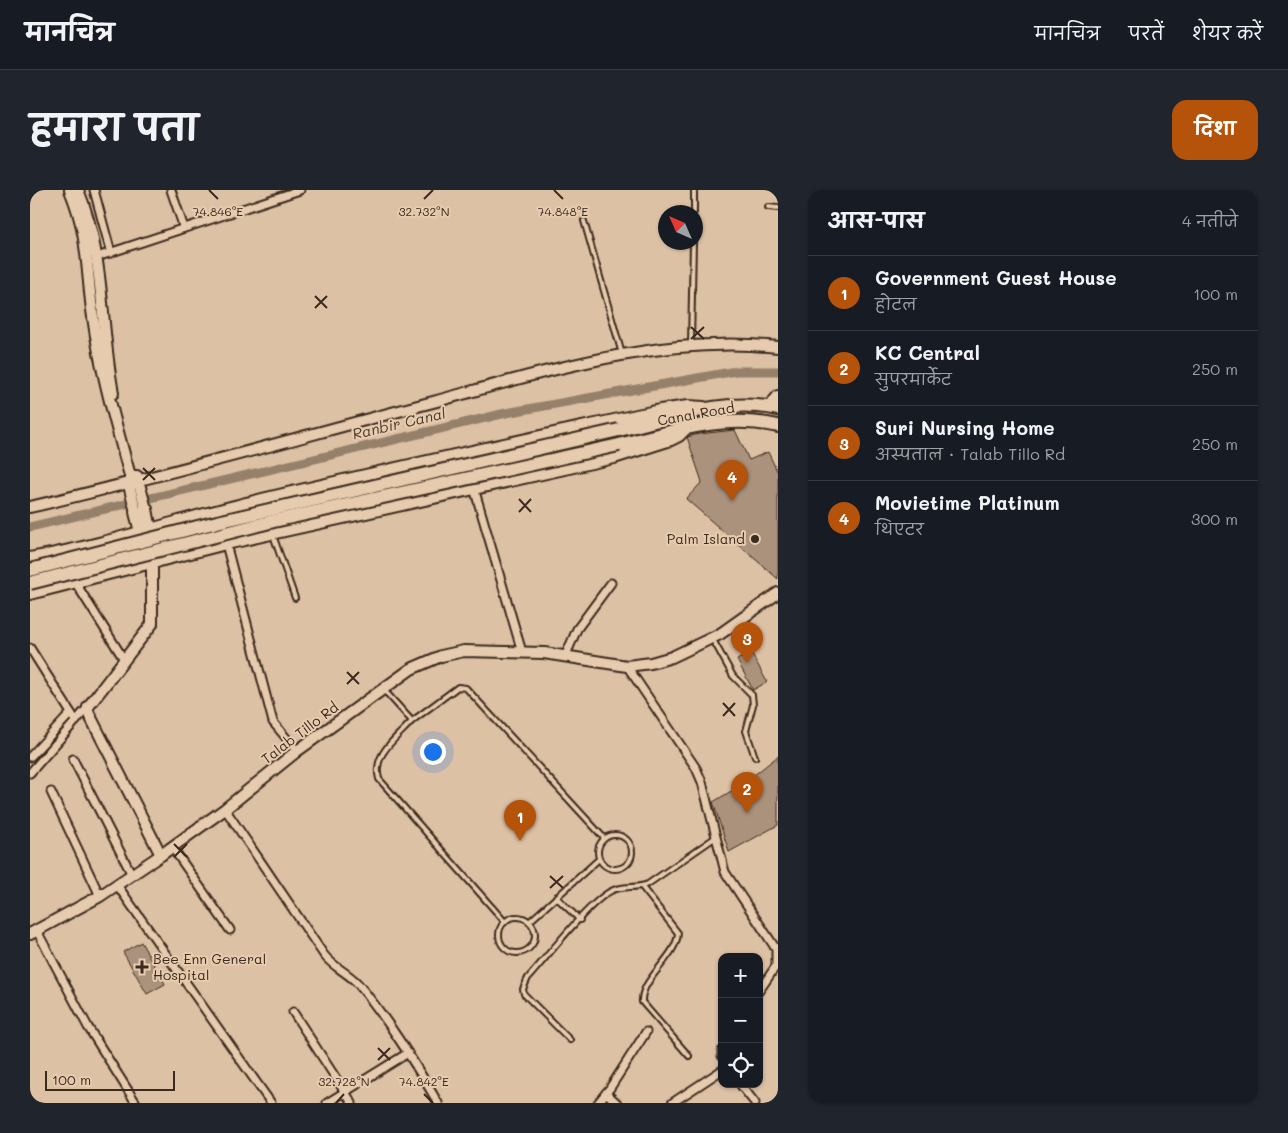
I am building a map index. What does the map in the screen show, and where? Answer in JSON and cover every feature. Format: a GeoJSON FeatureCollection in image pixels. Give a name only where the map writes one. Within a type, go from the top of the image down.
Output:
{"type":"FeatureCollection","features":[{"type":"Feature","properties":{"kind":"highway","name":"Canal Road"},"geometry":{"type":"LineString","coordinates":[[30,570],[217,522],[710,408],[755,405],[774,408]]}},
{"type":"Feature","properties":{"kind":"highway","name":"Canal Road"},"geometry":{"type":"LineString","coordinates":[[30,583],[274,521],[686,429],[734,421],[778,426]]}},
{"type":"Feature","properties":{"kind":"highway"},"geometry":{"type":"LineString","coordinates":[[141,511],[145,531],[135,545],[135,550],[142,559],[155,561],[165,553],[167,544],[162,534],[145,531]]}},
{"type":"Feature","properties":{"kind":"street"},"geometry":{"type":"LineString","coordinates":[[70,190],[83,226],[86,242],[93,316],[104,379],[135,485]]}},
{"type":"Feature","properties":{"kind":"street"},"geometry":{"type":"LineString","coordinates":[[78,190],[88,214],[97,257],[111,379],[141,511]]}},
{"type":"Feature","properties":{"kind":"street"},"geometry":{"type":"LineString","coordinates":[[94,190],[111,253]]}},
{"type":"Feature","properties":{"kind":"street"},"geometry":{"type":"LineString","coordinates":[[170,190],[184,228]]}},
{"type":"Feature","properties":{"kind":"street"},"geometry":{"type":"LineString","coordinates":[[97,257],[300,190]]}},
{"type":"Feature","properties":{"kind":"street"},"geometry":{"type":"LineString","coordinates":[[30,507],[135,485],[509,382],[623,356],[691,347],[747,344],[778,347]]}},
{"type":"Feature","properties":{"kind":"street","name":"Canal Road"},"geometry":{"type":"LineString","coordinates":[[774,408],[778,396]]}},
{"type":"Feature","properties":{"kind":"street"},"geometry":{"type":"LineString","coordinates":[[30,558],[377,472],[651,412],[688,406],[710,408]]}},
{"type":"Feature","properties":{"kind":"street"},"geometry":{"type":"LineString","coordinates":[[30,594],[226,544],[273,535],[642,450],[671,440],[679,436],[686,429]]}},
{"type":"Feature","properties":{"kind":"street"},"geometry":{"type":"LineString","coordinates":[[474,488],[522,652]]}},
{"type":"Feature","properties":{"kind":"street"},"geometry":{"type":"LineString","coordinates":[[226,544],[273,722],[297,751]]}},
{"type":"Feature","properties":{"kind":"street"},"geometry":{"type":"LineString","coordinates":[[31,769],[42,760],[88,707],[125,662],[152,624],[155,561]]}},
{"type":"Feature","properties":{"kind":"street"},"geometry":{"type":"LineString","coordinates":[[75,582],[125,662]]}},
{"type":"Feature","properties":{"kind":"street"},"geometry":{"type":"LineString","coordinates":[[565,657],[582,621],[611,583]]}},
{"type":"Feature","properties":{"kind":"street","name":"Talab Tillo Rd"},"geometry":{"type":"LineString","coordinates":[[33,932],[100,896],[161,855],[225,809],[297,751],[411,669],[441,656],[464,651],[522,652],[627,666],[651,663],[672,657],[712,638],[778,593]]}},
{"type":"Feature","properties":{"kind":"street"},"geometry":{"type":"LineString","coordinates":[[30,648],[76,720]]}},
{"type":"Feature","properties":{"kind":"street"},"geometry":{"type":"LineString","coordinates":[[627,666],[696,768],[702,782],[727,877],[756,917],[777,954],[776,966],[763,986]]}},
{"type":"Feature","properties":{"kind":"street"},"geometry":{"type":"LineString","coordinates":[[88,707],[90,720],[161,855]]}},
{"type":"Feature","properties":{"kind":"street"},"geometry":{"type":"LineString","coordinates":[[42,760],[32,755],[71,713]]}},
{"type":"Feature","properties":{"kind":"street"},"geometry":{"type":"LineString","coordinates":[[73,759],[132,875]]}},
{"type":"Feature","properties":{"kind":"street"},"geometry":{"type":"LineString","coordinates":[[51,792],[100,896]]}},
{"type":"Feature","properties":{"kind":"street"},"geometry":{"type":"LineString","coordinates":[[225,809],[329,963],[358,984],[408,1053],[438,1103]]}},
{"type":"Feature","properties":{"kind":"street"},"geometry":{"type":"LineString","coordinates":[[172,847],[230,930]]}},
{"type":"Feature","properties":{"kind":"street"},"geometry":{"type":"LineString","coordinates":[[117,885],[271,1103]]}},
{"type":"Feature","properties":{"kind":"street"},"geometry":{"type":"LineString","coordinates":[[33,932],[88,1027],[136,1103]]}},
{"type":"Feature","properties":{"kind":"street"},"geometry":{"type":"LineString","coordinates":[[293,1012],[352,1103]]}},
{"type":"Feature","properties":{"kind":"street"},"geometry":{"type":"LineString","coordinates":[[598,1103],[646,1032]]}},
{"type":"Feature","properties":{"kind":"street"},"geometry":{"type":"LineString","coordinates":[[327,1103],[408,1053]]}},
{"type":"Feature","properties":{"kind":"street"},"geometry":{"type":"LineString","coordinates":[[672,1103],[718,1073]]}},
{"type":"Feature","properties":{"kind":"street"},"geometry":{"type":"LineString","coordinates":[[743,1088],[755,1103]]}},
{"type":"Feature","properties":{"kind":"street"},"geometry":{"type":"LineString","coordinates":[[606,1093],[616,1103]]}},
{"type":"Feature","properties":{"kind":"lane"},"geometry":{"type":"LineString","coordinates":[[694,190],[694,205]]}},
{"type":"Feature","properties":{"kind":"lane"},"geometry":{"type":"LineString","coordinates":[[768,207],[778,208]]}},
{"type":"Feature","properties":{"kind":"lane"},"geometry":{"type":"LineString","coordinates":[[584,220],[623,356]]}},
{"type":"Feature","properties":{"kind":"lane"},"geometry":{"type":"LineString","coordinates":[[691,347],[693,250]]}},
{"type":"Feature","properties":{"kind":"lane"},"geometry":{"type":"LineString","coordinates":[[273,535],[295,598]]}},
{"type":"Feature","properties":{"kind":"lane"},"geometry":{"type":"LineString","coordinates":[[712,638],[733,676],[752,695],[754,706],[746,731],[755,757]]}},
{"type":"Feature","properties":{"kind":"lane"},"geometry":{"type":"LineString","coordinates":[[504,922],[379,779],[377,767],[381,754],[412,721],[458,687],[466,688],[604,838]]}},
{"type":"Feature","properties":{"kind":"lane"},"geometry":{"type":"LineString","coordinates":[[383,688],[412,721]]}},
{"type":"Feature","properties":{"kind":"lane"},"geometry":{"type":"LineString","coordinates":[[621,836],[630,843],[632,855],[627,865],[616,870],[605,867],[599,859],[598,848],[604,838],[621,836]]}},
{"type":"Feature","properties":{"kind":"lane"},"geometry":{"type":"LineString","coordinates":[[570,1040],[524,994],[522,989],[528,978],[580,920],[609,892],[623,887],[642,887],[654,881],[716,838]]}},
{"type":"Feature","properties":{"kind":"lane"},"geometry":{"type":"LineString","coordinates":[[530,922],[599,859]]}},
{"type":"Feature","properties":{"kind":"lane"},"geometry":{"type":"LineString","coordinates":[[642,887],[678,933],[676,943],[644,992],[642,1002],[689,1056]]}},
{"type":"Feature","properties":{"kind":"lane"},"geometry":{"type":"LineString","coordinates":[[556,897],[580,920]]}},
{"type":"Feature","properties":{"kind":"lane"},"geometry":{"type":"LineString","coordinates":[[515,917],[530,922],[534,928],[534,939],[528,949],[518,953],[512,952],[502,945],[499,933],[504,922],[515,917]]}},
{"type":"Feature","properties":{"kind":"building","name":"Palm Island"},"geometry":{"type":"Polygon","coordinates":[[[735,430],[749,460],[768,452],[778,473],[778,579],[686,499],[702,482],[687,437],[735,430]]]}},
{"type":"Feature","properties":{"kind":"building"},"geometry":{"type":"Polygon","coordinates":[[[751,652],[767,682],[753,690],[737,660],[751,652]]]}},
{"type":"Feature","properties":{"kind":"building"},"geometry":{"type":"Polygon","coordinates":[[[778,756],[778,825],[729,852],[713,802],[743,784],[778,756]]]}},
{"type":"Feature","properties":{"kind":"building"},"geometry":{"type":"Polygon","coordinates":[[[141,942],[165,984],[147,994],[123,952],[141,942]]]}},
{"type":"Feature","properties":{"kind":"waterway","name":"Ranbir Canal"},"geometry":{"type":"LineString","coordinates":[[30,527],[506,413],[736,371],[778,371]]}},
{"type":"Feature","properties":{"kind":"place","name":"Movietime Platinum"},"geometry":{"type":"Point","coordinates":[732,501]}},
{"type":"Feature","properties":{"kind":"place","name":"Palm Island"},"geometry":{"type":"Point","coordinates":[755,539]}},
{"type":"Feature","properties":{"kind":"place","name":"Suri Nursing Home"},"geometry":{"type":"Point","coordinates":[747,663]}},
{"type":"Feature","properties":{"kind":"place","name":"KC Central"},"geometry":{"type":"Point","coordinates":[747,813]}},
{"type":"Feature","properties":{"kind":"place","name":"Government Guest House"},"geometry":{"type":"Point","coordinates":[520,841]}},
{"type":"Feature","properties":{"kind":"place","name":"Bee Enn General Hospital"},"geometry":{"type":"Point","coordinates":[142,967]}}]}
